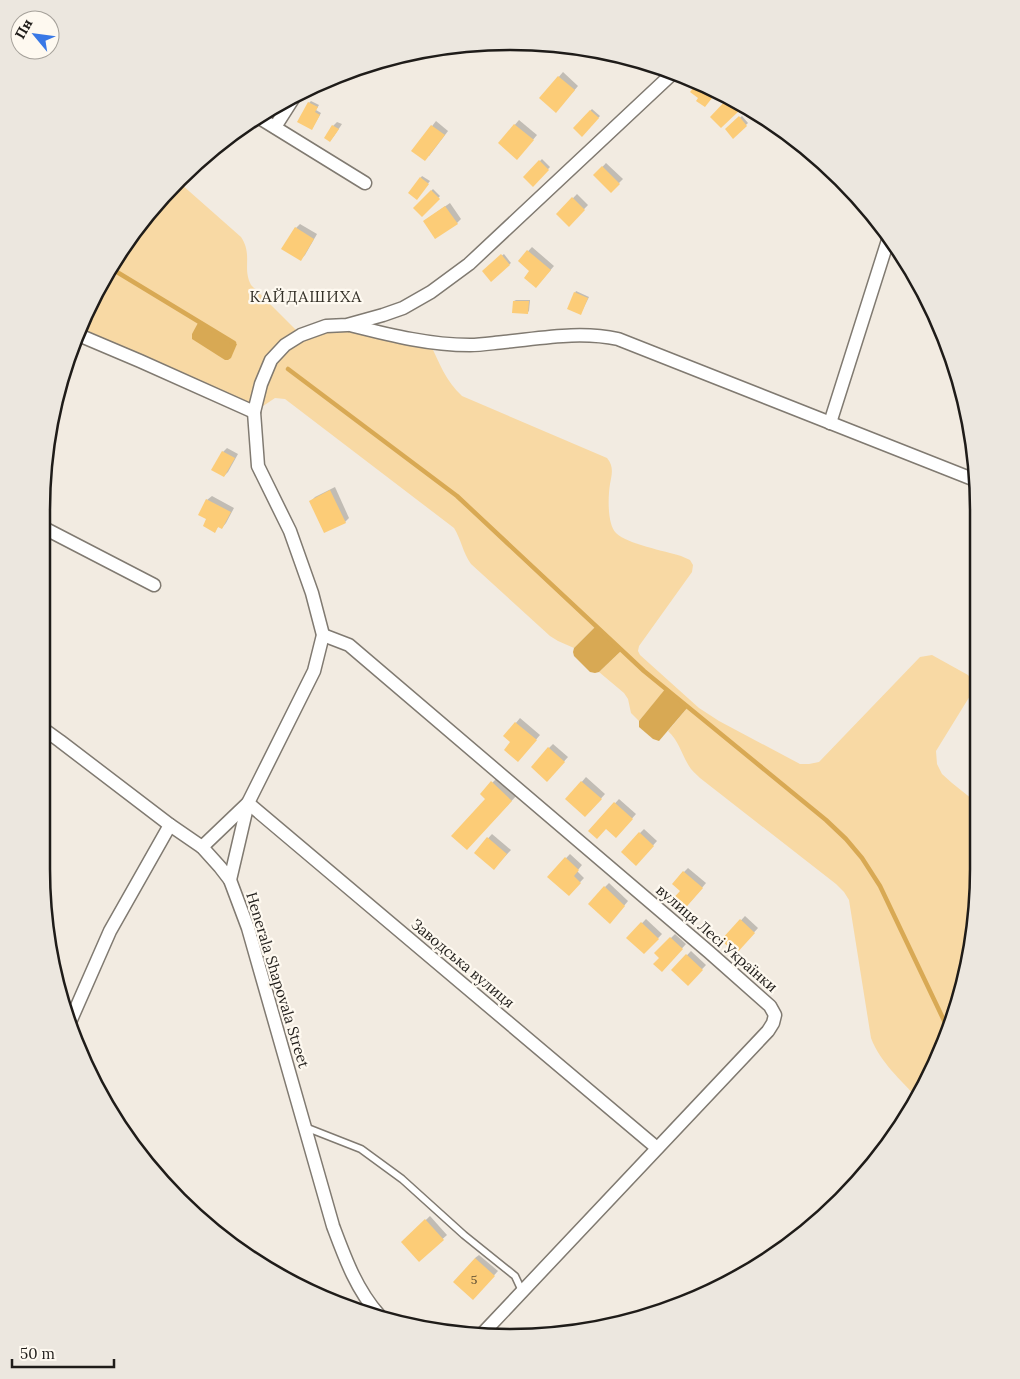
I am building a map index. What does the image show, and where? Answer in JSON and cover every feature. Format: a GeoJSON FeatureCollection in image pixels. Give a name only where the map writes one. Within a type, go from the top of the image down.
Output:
{"type":"FeatureCollection","features":[{"type":"Feature","properties":{"kind":"street"},"geometry":{"type":"LineString","coordinates":[[230,880],[248,803],[314,671],[323,635],[312,593],[290,532],[258,466],[254,412],[261,384],[271,360],[285,345],[301,335],[326,326],[347,325],[382,316],[403,308],[448,281],[469,264],[668,78]]}},
{"type":"Feature","properties":{"kind":"street"},"geometry":{"type":"LineString","coordinates":[[275,127],[287,108]]}},
{"type":"Feature","properties":{"kind":"street"},"geometry":{"type":"LineString","coordinates":[[265,121],[365,183]]}},
{"type":"Feature","properties":{"kind":"street"},"geometry":{"type":"LineString","coordinates":[[830,423],[886,246]]}},
{"type":"Feature","properties":{"kind":"street"},"geometry":{"type":"LineString","coordinates":[[347,325],[410,339],[472,345],[574,334],[603,336],[630,343],[969,478]]}},
{"type":"Feature","properties":{"kind":"street"},"geometry":{"type":"LineString","coordinates":[[84,337],[254,412]]}},
{"type":"Feature","properties":{"kind":"street"},"geometry":{"type":"LineString","coordinates":[[50,531],[154,585]]}},
{"type":"Feature","properties":{"kind":"street","name":"вулиця Лесі Українки"},"geometry":{"type":"LineString","coordinates":[[323,635],[349,645],[709,952],[770,1006],[775,1015],[768,1031],[487,1328]]}},
{"type":"Feature","properties":{"kind":"street","name":"Henerala Shapovala Street"},"geometry":{"type":"LineString","coordinates":[[50,734],[202,848],[230,880],[248,928],[333,1226],[348,1267],[368,1307]]}},
{"type":"Feature","properties":{"kind":"street"},"geometry":{"type":"LineString","coordinates":[[202,848],[248,803]]}},
{"type":"Feature","properties":{"kind":"street","name":"Заводська вулиця"},"geometry":{"type":"LineString","coordinates":[[248,803],[657,1148]]}},
{"type":"Feature","properties":{"kind":"street"},"geometry":{"type":"LineString","coordinates":[[73,1014],[110,931],[170,824]]}},
{"type":"Feature","properties":{"kind":"lane"},"geometry":{"type":"LineString","coordinates":[[305,1127],[361,1149],[402,1179],[464,1235],[516,1276],[522,1291]]}},
{"type":"Feature","properties":{"kind":"shaded area"},"geometry":{"type":"Polygon","coordinates":[[[184,186],[241,237],[245,244],[247,273],[251,285],[301,335],[326,326],[430,343],[447,378],[462,396],[607,458],[612,470],[609,510],[611,523],[616,533],[637,544],[681,556],[690,560],[693,565],[692,572],[639,646],[638,651],[640,655],[699,708],[719,721],[800,764],[809,764],[819,762],[920,657],[932,655],[968,675],[970,678],[970,696],[936,751],[937,764],[942,774],[970,797],[970,869],[966,929],[961,959],[946,1017],[923,1072],[912,1092],[885,1063],[871,1038],[849,900],[836,884],[691,769],[668,731],[688,707],[666,689],[639,721],[631,713],[628,699],[624,693],[599,672],[622,650],[596,626],[574,648],[550,636],[471,564],[454,528],[285,399],[275,398],[254,412],[83,338],[97,307],[128,254],[145,230],[184,186]]]}},
{"type":"Feature","properties":{"kind":"shaded area"},"geometry":{"type":"Polygon","coordinates":[[[199,321],[237,344],[231,358],[225,360],[192,339],[192,334],[199,321]]]}},
{"type":"Feature","properties":{"kind":"shaded area"},"geometry":{"type":"Polygon","coordinates":[[[596,626],[622,650],[599,672],[595,673],[590,672],[574,656],[573,652],[574,648],[596,626]]]}},
{"type":"Feature","properties":{"kind":"shaded area"},"geometry":{"type":"Polygon","coordinates":[[[666,688],[688,707],[659,741],[653,739],[639,727],[639,721],[666,688]]]}},
{"type":"Feature","properties":{"kind":"building"},"geometry":{"type":"Polygon","coordinates":[[[558,76],[575,90],[556,113],[539,98],[558,76]]]}},
{"type":"Feature","properties":{"kind":"building"},"geometry":{"type":"Polygon","coordinates":[[[693,88],[712,98],[705,107],[696,101],[698,98],[690,92],[693,88]]]}},
{"type":"Feature","properties":{"kind":"building"},"geometry":{"type":"Polygon","coordinates":[[[308,102],[318,107],[315,112],[320,115],[312,130],[297,122],[308,102]]]}},
{"type":"Feature","properties":{"kind":"building"},"geometry":{"type":"Polygon","coordinates":[[[723,103],[739,111],[721,128],[710,117],[723,103]]]}},
{"type":"Feature","properties":{"kind":"building"},"geometry":{"type":"Polygon","coordinates":[[[590,110],[599,118],[582,137],[573,128],[590,110]]]}},
{"type":"Feature","properties":{"kind":"building"},"geometry":{"type":"Polygon","coordinates":[[[739,116],[747,126],[733,139],[725,129],[739,116]]]}},
{"type":"Feature","properties":{"kind":"building"},"geometry":{"type":"Polygon","coordinates":[[[514,124],[534,140],[517,160],[498,143],[514,124]]]}},
{"type":"Feature","properties":{"kind":"building"},"geometry":{"type":"Polygon","coordinates":[[[332,125],[339,129],[330,142],[324,138],[332,125]]]}},
{"type":"Feature","properties":{"kind":"building"},"geometry":{"type":"Polygon","coordinates":[[[431,125],[445,135],[425,161],[411,151],[431,125]]]}},
{"type":"Feature","properties":{"kind":"building"},"geometry":{"type":"Polygon","coordinates":[[[539,160],[549,170],[533,187],[523,177],[539,160]]]}},
{"type":"Feature","properties":{"kind":"building"},"geometry":{"type":"Polygon","coordinates":[[[602,166],[620,184],[611,193],[593,175],[602,166]]]}},
{"type":"Feature","properties":{"kind":"building"},"geometry":{"type":"Polygon","coordinates":[[[420,177],[429,184],[417,200],[408,193],[420,177]]]}},
{"type":"Feature","properties":{"kind":"building"},"geometry":{"type":"Polygon","coordinates":[[[431,190],[440,199],[422,217],[413,208],[431,190]]]}},
{"type":"Feature","properties":{"kind":"building"},"geometry":{"type":"Polygon","coordinates":[[[572,197],[585,210],[569,227],[556,214],[572,197]]]}},
{"type":"Feature","properties":{"kind":"building"},"geometry":{"type":"Polygon","coordinates":[[[445,206],[458,224],[435,239],[423,221],[445,206]]]}},
{"type":"Feature","properties":{"kind":"building"},"geometry":{"type":"Polygon","coordinates":[[[295,227],[314,239],[301,261],[281,249],[295,227]]]}},
{"type":"Feature","properties":{"kind":"building"},"geometry":{"type":"Polygon","coordinates":[[[527,250],[551,270],[536,288],[524,278],[529,271],[518,261],[527,250]]]}},
{"type":"Feature","properties":{"kind":"building"},"geometry":{"type":"Polygon","coordinates":[[[501,254],[510,265],[491,282],[482,271],[501,254]]]}},
{"type":"Feature","properties":{"kind":"building"},"geometry":{"type":"Polygon","coordinates":[[[574,292],[588,298],[581,315],[567,309],[574,292]]]}},
{"type":"Feature","properties":{"kind":"building"},"geometry":{"type":"Polygon","coordinates":[[[513,301],[529,301],[528,314],[512,313],[513,301]]]}},
{"type":"Feature","properties":{"kind":"building"},"geometry":{"type":"Polygon","coordinates":[[[222,451],[235,458],[224,477],[211,470],[222,451]]]}},
{"type":"Feature","properties":{"kind":"building"},"geometry":{"type":"Polygon","coordinates":[[[330,490],[346,523],[324,533],[309,501],[330,490]]]}},
{"type":"Feature","properties":{"kind":"building"},"geometry":{"type":"Polygon","coordinates":[[[206,499],[231,512],[222,529],[218,527],[215,533],[203,526],[206,519],[198,515],[206,499]]]}},
{"type":"Feature","properties":{"kind":"building"},"geometry":{"type":"Polygon","coordinates":[[[515,722],[537,740],[518,762],[504,750],[510,742],[503,736],[515,722]]]}},
{"type":"Feature","properties":{"kind":"building"},"geometry":{"type":"Polygon","coordinates":[[[548,747],[565,762],[547,782],[531,767],[548,747]]]}},
{"type":"Feature","properties":{"kind":"building"},"geometry":{"type":"Polygon","coordinates":[[[491,781],[512,801],[467,850],[451,836],[485,799],[480,794],[491,781]]]}},
{"type":"Feature","properties":{"kind":"building"},"geometry":{"type":"Polygon","coordinates":[[[581,781],[602,799],[585,817],[565,799],[581,781]]]}},
{"type":"Feature","properties":{"kind":"building"},"geometry":{"type":"Polygon","coordinates":[[[614,802],[633,819],[616,838],[606,829],[597,839],[588,831],[614,802]]]}},
{"type":"Feature","properties":{"kind":"building"},"geometry":{"type":"Polygon","coordinates":[[[639,832],[654,846],[636,866],[621,852],[639,832]]]}},
{"type":"Feature","properties":{"kind":"building"},"geometry":{"type":"Polygon","coordinates":[[[487,837],[507,854],[494,870],[474,853],[487,837]]]}},
{"type":"Feature","properties":{"kind":"building"},"geometry":{"type":"Polygon","coordinates":[[[565,857],[579,870],[574,876],[581,883],[569,896],[547,877],[565,857]]]}},
{"type":"Feature","properties":{"kind":"building"},"geometry":{"type":"Polygon","coordinates":[[[683,871],[703,888],[681,913],[669,903],[680,891],[672,884],[683,871]]]}},
{"type":"Feature","properties":{"kind":"building"},"geometry":{"type":"Polygon","coordinates":[[[604,886],[625,906],[610,924],[588,904],[604,886]]]}},
{"type":"Feature","properties":{"kind":"building"},"geometry":{"type":"Polygon","coordinates":[[[740,919],[755,933],[736,954],[721,940],[740,919]]]}},
{"type":"Feature","properties":{"kind":"building"},"geometry":{"type":"Polygon","coordinates":[[[641,922],[659,939],[644,954],[626,938],[641,922]]]}},
{"type":"Feature","properties":{"kind":"building"},"geometry":{"type":"Polygon","coordinates":[[[670,937],[683,949],[662,972],[653,964],[659,958],[654,953],[670,937]]]}},
{"type":"Feature","properties":{"kind":"building"},"geometry":{"type":"Polygon","coordinates":[[[686,954],[703,970],[688,986],[671,970],[686,954]]]}},
{"type":"Feature","properties":{"kind":"building"},"geometry":{"type":"Polygon","coordinates":[[[425,1219],[444,1240],[419,1262],[401,1242],[425,1219]]]}},
{"type":"Feature","properties":{"kind":"building"},"geometry":{"type":"Polygon","coordinates":[[[475,1258],[495,1276],[473,1300],[453,1282],[475,1258]]]}},
{"type":"Feature","properties":{"kind":"waterway"},"geometry":{"type":"LineString","coordinates":[[117,272],[234,343]]}},
{"type":"Feature","properties":{"kind":"waterway"},"geometry":{"type":"LineString","coordinates":[[288,369],[457,496],[644,671],[826,820],[846,839],[862,858],[880,886],[944,1021]]}},
{"type":"Feature","properties":{"kind":"district","name":"КАЙДАШИХА"},"geometry":{"type":"Point","coordinates":[306,296]}}]}
